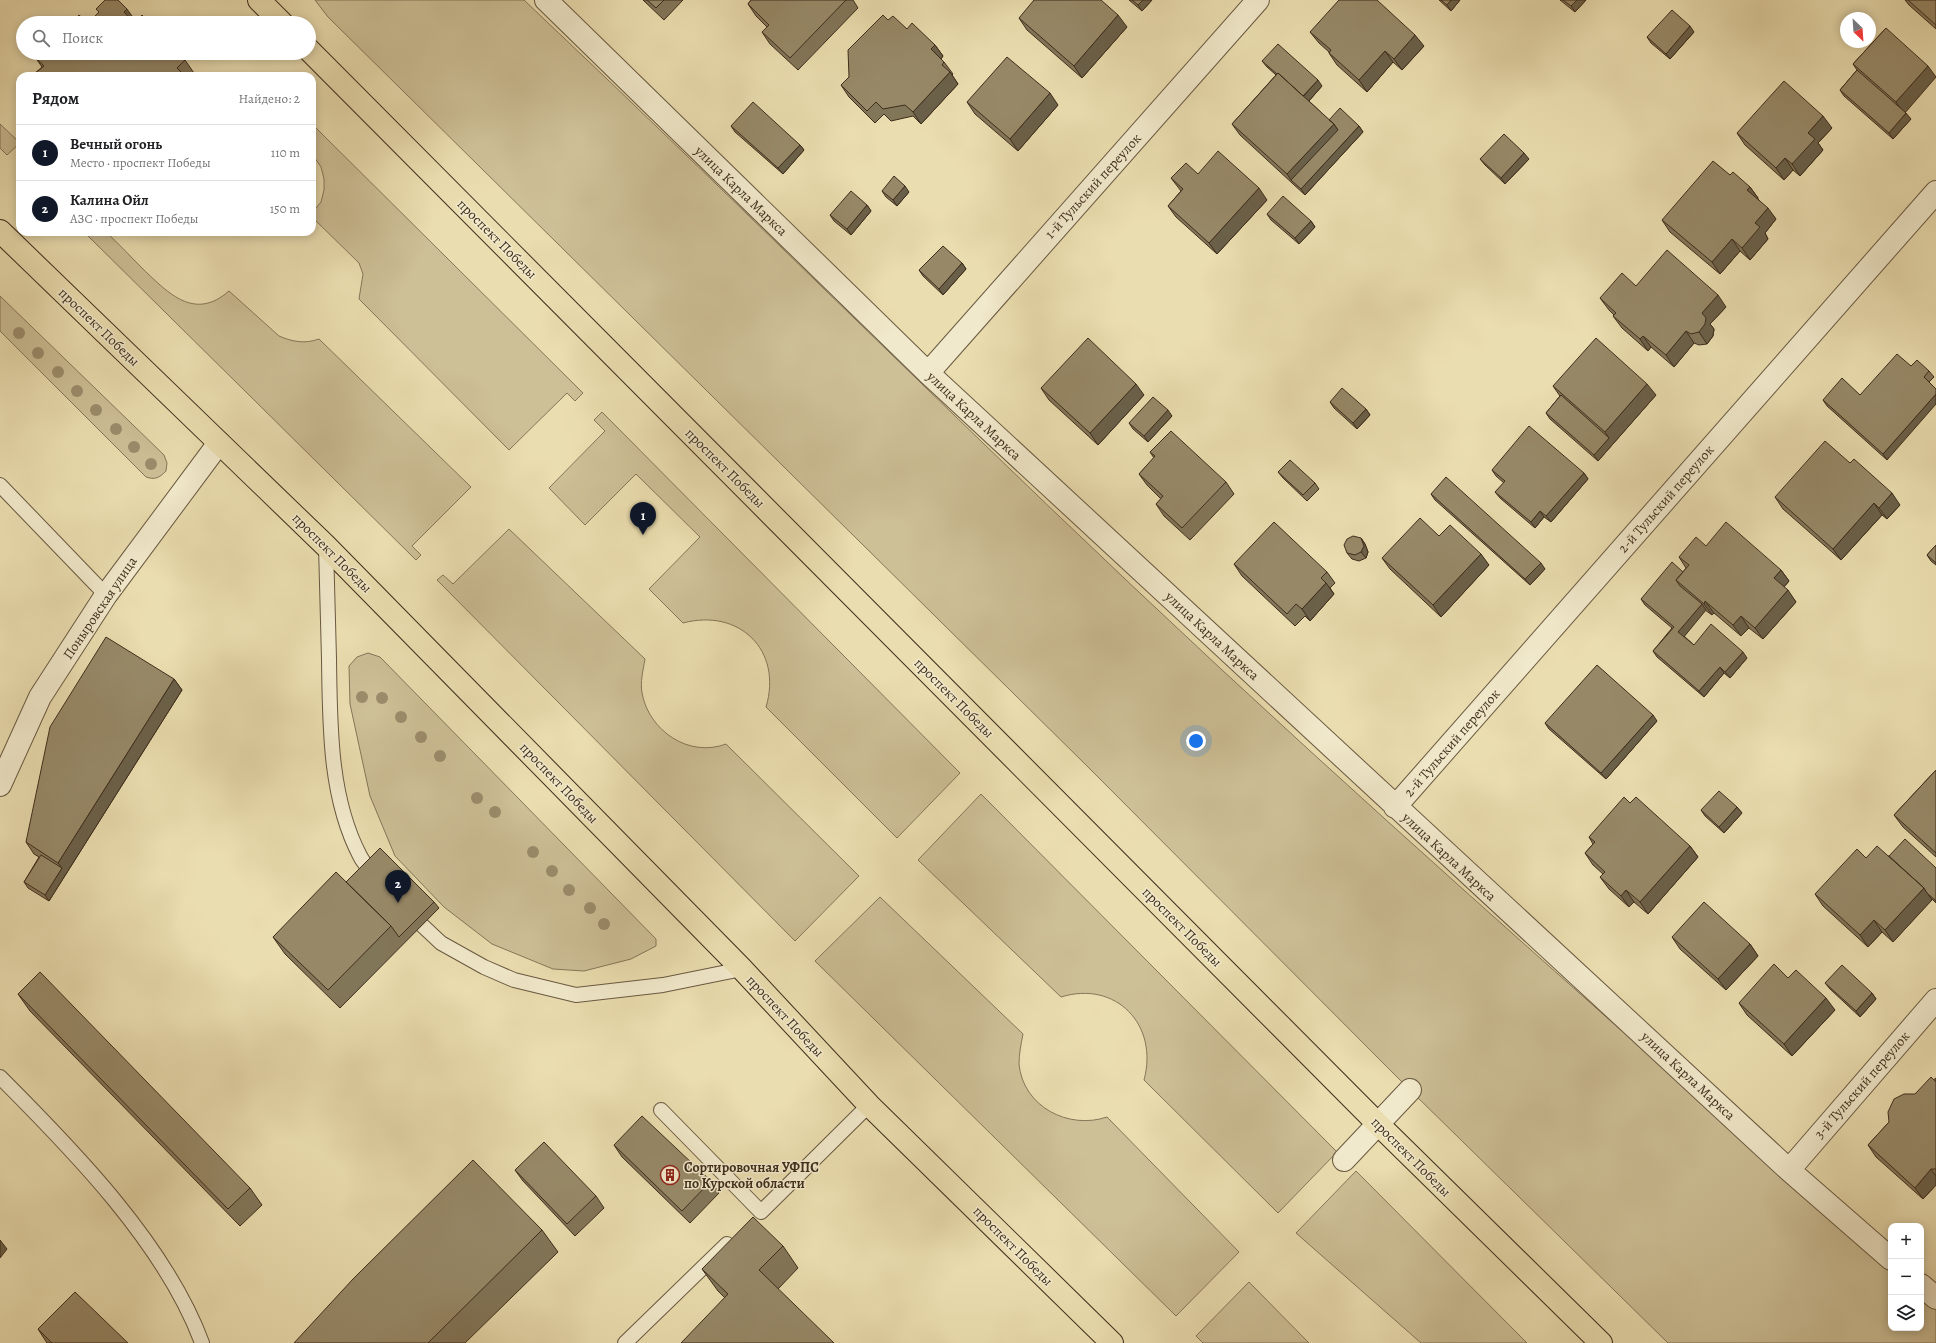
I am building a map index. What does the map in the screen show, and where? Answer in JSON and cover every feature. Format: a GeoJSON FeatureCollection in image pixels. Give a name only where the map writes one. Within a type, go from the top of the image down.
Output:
{"type":"FeatureCollection","features":[{"type":"Feature","properties":{"kind":"main road"},"geometry":{"type":"LineString","coordinates":[[259,0],[275,16]]}},
{"type":"Feature","properties":{"kind":"main road","name":"проспект Победы"},"geometry":{"type":"LineString","coordinates":[[316,57],[1378,1123],[1601,1343]]}},
{"type":"Feature","properties":{"kind":"main road","name":"проспект Победы"},"geometry":{"type":"LineString","coordinates":[[0,231],[326,546],[742,969],[869,1105],[1112,1343]]}},
{"type":"Feature","properties":{"kind":"street","name":"улица Карла Маркса"},"geometry":{"type":"LineString","coordinates":[[546,0],[928,373],[1395,807],[1789,1170],[1888,1256]]}},
{"type":"Feature","properties":{"kind":"street","name":"1-й Тульский переулок"},"geometry":{"type":"LineString","coordinates":[[928,373],[1258,0]]}},
{"type":"Feature","properties":{"kind":"street","name":"2-й Тульский переулок"},"geometry":{"type":"LineString","coordinates":[[1395,807],[1936,192]]}},
{"type":"Feature","properties":{"kind":"street","name":"Поныровская улица"},"geometry":{"type":"LineString","coordinates":[[0,784],[40,697],[106,595],[219,443]]}},
{"type":"Feature","properties":{"kind":"street","name":"3-й Тульский переулок"},"geometry":{"type":"LineString","coordinates":[[1789,1170],[1936,1000]]}},
{"type":"Feature","properties":{"kind":"street"},"geometry":{"type":"LineString","coordinates":[[1344,1160],[1410,1090]]}},
{"type":"Feature","properties":{"kind":"street"},"geometry":{"type":"LineString","coordinates":[[1924,1288],[1936,1298]]}},
{"type":"Feature","properties":{"kind":"lane"},"geometry":{"type":"LineString","coordinates":[[0,485],[106,595]]}},
{"type":"Feature","properties":{"kind":"lane"},"geometry":{"type":"LineString","coordinates":[[326,546],[330,714],[334,764],[343,811],[350,835],[360,858],[384,886]]}},
{"type":"Feature","properties":{"kind":"lane"},"geometry":{"type":"LineString","coordinates":[[398,903],[441,943],[484,967],[514,980],[576,995],[662,985],[742,969]]}},
{"type":"Feature","properties":{"kind":"lane"},"geometry":{"type":"LineString","coordinates":[[0,1077],[76,1157],[128,1217],[171,1279],[194,1320],[202,1343]]}},
{"type":"Feature","properties":{"kind":"lane"},"geometry":{"type":"LineString","coordinates":[[749,1223],[869,1105]]}},
{"type":"Feature","properties":{"kind":"lane"},"geometry":{"type":"LineString","coordinates":[[661,1110],[760,1212]]}},
{"type":"Feature","properties":{"kind":"lane"},"geometry":{"type":"LineString","coordinates":[[625,1343],[738,1234]]}},
{"type":"Feature","properties":{"kind":"shaded area"},"geometry":{"type":"Polygon","coordinates":[[[315,0],[524,0],[1045,503],[1221,669],[1471,896],[1888,1267],[1888,1331],[1924,1331],[1924,1299],[1936,1310],[1936,1343],[1668,1343],[1410,1090],[1088,767],[328,17],[315,0]]]}},
{"type":"Feature","properties":{"kind":"shaded area"},"geometry":{"type":"Polygon","coordinates":[[[0,124],[16,139],[16,147],[7,155],[0,148],[0,124]]]}},
{"type":"Feature","properties":{"kind":"shaded area"},"geometry":{"type":"Polygon","coordinates":[[[316,128],[583,393],[575,401],[567,393],[509,450],[359,299],[363,274],[359,263],[316,221],[316,208],[321,202],[324,190],[324,179],[321,167],[316,160],[316,128]]]}},
{"type":"Feature","properties":{"kind":"shaded area"},"geometry":{"type":"Polygon","coordinates":[[[88,236],[110,236],[163,287],[183,301],[194,304],[205,304],[217,300],[229,291],[279,336],[299,342],[319,339],[471,487],[412,546],[421,555],[416,560],[88,236]]]}},
{"type":"Feature","properties":{"kind":"shaded area"},"geometry":{"type":"Polygon","coordinates":[[[0,296],[164,455],[167,463],[166,471],[164,473],[159,477],[146,477],[0,331],[0,296]]]}},
{"type":"Feature","properties":{"kind":"shaded area"},"geometry":{"type":"Polygon","coordinates":[[[602,412],[960,773],[897,838],[766,707],[770,686],[768,668],[762,651],[752,638],[738,628],[722,622],[703,620],[683,623],[649,589],[700,537],[636,474],[585,525],[549,488],[605,431],[594,420],[602,412]]]}},
{"type":"Feature","properties":{"kind":"shaded area"},"geometry":{"type":"Polygon","coordinates":[[[509,529],[645,659],[641,689],[646,707],[662,730],[685,744],[698,747],[712,747],[726,744],[859,876],[795,941],[437,580],[443,575],[453,584],[509,529]]]}},
{"type":"Feature","properties":{"kind":"shaded area"},"geometry":{"type":"Polygon","coordinates":[[[368,653],[380,657],[656,939],[656,946],[631,959],[584,971],[553,969],[492,944],[444,907],[395,856],[370,796],[350,704],[349,666],[357,657],[368,653]]]}},
{"type":"Feature","properties":{"kind":"shaded area"},"geometry":{"type":"Polygon","coordinates":[[[981,794],[1337,1152],[1278,1213],[1144,1080],[1147,1060],[1145,1041],[1139,1025],[1129,1012],[1115,1001],[1099,995],[1081,993],[1061,997],[918,860],[981,794]]]}},
{"type":"Feature","properties":{"kind":"shaded area"},"geometry":{"type":"Polygon","coordinates":[[[880,897],[1023,1034],[1019,1064],[1022,1079],[1029,1092],[1039,1103],[1050,1112],[1078,1120],[1092,1120],[1107,1117],[1239,1252],[1176,1316],[815,961],[880,897]]]}},
{"type":"Feature","properties":{"kind":"shaded area"},"geometry":{"type":"Polygon","coordinates":[[[1356,1171],[1527,1343],[1421,1343],[1296,1233],[1356,1171]]]}},
{"type":"Feature","properties":{"kind":"shaded area"},"geometry":{"type":"Polygon","coordinates":[[[1249,1282],[1309,1343],[1203,1343],[1196,1336],[1249,1282]]]}},
{"type":"Feature","properties":{"kind":"building"},"geometry":{"type":"Polygon","coordinates":[[[105,0],[118,0],[127,9],[124,12],[128,16],[95,16],[99,12],[96,9],[105,0]]]}},
{"type":"Feature","properties":{"kind":"building"},"geometry":{"type":"Polygon","coordinates":[[[647,0],[664,0],[656,8],[647,0]]]}},
{"type":"Feature","properties":{"kind":"building"},"geometry":{"type":"Polygon","coordinates":[[[751,0],[846,0],[790,58],[762,32],[769,25],[748,4],[751,0]]]}},
{"type":"Feature","properties":{"kind":"building"},"geometry":{"type":"Polygon","coordinates":[[[1034,0],[1101,0],[1118,15],[1074,66],[1019,18],[1034,0]]]}},
{"type":"Feature","properties":{"kind":"building"},"geometry":{"type":"Polygon","coordinates":[[[1132,0],[1143,0],[1138,5],[1132,0]]]}},
{"type":"Feature","properties":{"kind":"building"},"geometry":{"type":"Polygon","coordinates":[[[1339,0],[1377,0],[1415,35],[1394,59],[1385,51],[1359,80],[1329,53],[1331,50],[1310,32],[1339,0]]]}},
{"type":"Feature","properties":{"kind":"building"},"geometry":{"type":"Polygon","coordinates":[[[1441,0],[1451,0],[1447,5],[1441,0]]]}},
{"type":"Feature","properties":{"kind":"building"},"geometry":{"type":"Polygon","coordinates":[[[1563,0],[1577,0],[1571,6],[1563,0]]]}},
{"type":"Feature","properties":{"kind":"building"},"geometry":{"type":"Polygon","coordinates":[[[1908,0],[1936,0],[1936,25],[1908,0]]]}},
{"type":"Feature","properties":{"kind":"building"},"geometry":{"type":"Polygon","coordinates":[[[1672,10],[1690,26],[1666,54],[1647,37],[1672,10]]]}},
{"type":"Feature","properties":{"kind":"building"},"geometry":{"type":"Polygon","coordinates":[[[883,15],[888,20],[893,16],[907,29],[912,23],[935,45],[931,49],[944,62],[942,65],[950,72],[913,112],[905,105],[883,109],[876,102],[867,111],[841,85],[849,77],[848,50],[883,15]]]}},
{"type":"Feature","properties":{"kind":"building"},"geometry":{"type":"Polygon","coordinates":[[[1886,28],[1928,66],[1896,102],[1853,64],[1868,48],[1876,48],[1876,39],[1886,28]]]}},
{"type":"Feature","properties":{"kind":"building"},"geometry":{"type":"Polygon","coordinates":[[[1278,44],[1318,80],[1303,96],[1278,73],[1277,74],[1262,61],[1278,44]]]}},
{"type":"Feature","properties":{"kind":"building"},"geometry":{"type":"Polygon","coordinates":[[[1007,57],[1050,93],[1010,139],[967,102],[1007,57]]]}},
{"type":"Feature","properties":{"kind":"building"},"geometry":{"type":"Polygon","coordinates":[[[38,60],[185,60],[177,68],[181,72],[37,72],[44,66],[38,60]]]}},
{"type":"Feature","properties":{"kind":"building"},"geometry":{"type":"Polygon","coordinates":[[[1857,70],[1906,113],[1889,133],[1840,90],[1857,70]]]}},
{"type":"Feature","properties":{"kind":"building"},"geometry":{"type":"Polygon","coordinates":[[[1278,73],[1334,124],[1287,174],[1232,124],[1278,73]]]}},
{"type":"Feature","properties":{"kind":"building"},"geometry":{"type":"Polygon","coordinates":[[[1784,81],[1823,116],[1808,133],[1815,139],[1792,164],[1785,158],[1776,168],[1737,133],[1784,81]]]}},
{"type":"Feature","properties":{"kind":"building"},"geometry":{"type":"Polygon","coordinates":[[[753,102],[800,145],[778,168],[731,126],[753,102]]]}},
{"type":"Feature","properties":{"kind":"building"},"geometry":{"type":"Polygon","coordinates":[[[1340,108],[1359,126],[1301,189],[1291,180],[1338,130],[1329,120],[1340,108]]]}},
{"type":"Feature","properties":{"kind":"building"},"geometry":{"type":"Polygon","coordinates":[[[1504,134],[1524,153],[1501,178],[1480,159],[1504,134]]]}},
{"type":"Feature","properties":{"kind":"building"},"geometry":{"type":"Polygon","coordinates":[[[1218,151],[1259,188],[1209,243],[1168,206],[1183,189],[1171,178],[1186,163],[1198,174],[1218,151]]]}},
{"type":"Feature","properties":{"kind":"building"},"geometry":{"type":"Polygon","coordinates":[[[1713,161],[1730,175],[1733,172],[1750,187],[1747,190],[1768,208],[1755,223],[1760,227],[1742,248],[1732,239],[1712,262],[1662,220],[1713,161]]]}},
{"type":"Feature","properties":{"kind":"building"},"geometry":{"type":"Polygon","coordinates":[[[894,176],[905,186],[893,200],[882,191],[894,176]]]}},
{"type":"Feature","properties":{"kind":"building"},"geometry":{"type":"Polygon","coordinates":[[[851,191],[867,205],[847,229],[830,215],[851,191]]]}},
{"type":"Feature","properties":{"kind":"building"},"geometry":{"type":"Polygon","coordinates":[[[1283,196],[1311,221],[1295,238],[1267,214],[1283,196]]]}},
{"type":"Feature","properties":{"kind":"building"},"geometry":{"type":"Polygon","coordinates":[[[943,246],[962,263],[939,289],[919,270],[943,246]]]}},
{"type":"Feature","properties":{"kind":"building"},"geometry":{"type":"Polygon","coordinates":[[[1667,250],[1718,295],[1702,313],[1706,318],[1705,324],[1699,332],[1691,334],[1686,331],[1666,355],[1643,336],[1640,339],[1613,316],[1616,313],[1600,298],[1622,273],[1636,286],[1667,250]]]}},
{"type":"Feature","properties":{"kind":"building"},"geometry":{"type":"Polygon","coordinates":[[[1088,338],[1136,384],[1090,433],[1041,388],[1088,338]]]}},
{"type":"Feature","properties":{"kind":"building"},"geometry":{"type":"Polygon","coordinates":[[[1596,338],[1647,384],[1605,432],[1553,386],[1596,338]]]}},
{"type":"Feature","properties":{"kind":"building"},"geometry":{"type":"Polygon","coordinates":[[[1897,354],[1911,366],[1917,360],[1929,371],[1924,377],[1936,389],[1936,394],[1883,454],[1823,400],[1842,378],[1860,395],[1897,354]]]}},
{"type":"Feature","properties":{"kind":"building"},"geometry":{"type":"Polygon","coordinates":[[[1342,388],[1366,409],[1353,423],[1330,402],[1342,388]]]}},
{"type":"Feature","properties":{"kind":"building"},"geometry":{"type":"Polygon","coordinates":[[[1561,395],[1609,438],[1594,455],[1546,413],[1561,395]]]}},
{"type":"Feature","properties":{"kind":"building"},"geometry":{"type":"Polygon","coordinates":[[[1153,397],[1168,410],[1144,436],[1129,423],[1153,397]]]}},
{"type":"Feature","properties":{"kind":"building"},"geometry":{"type":"Polygon","coordinates":[[[1529,426],[1584,473],[1546,516],[1540,511],[1531,522],[1495,492],[1505,481],[1492,470],[1529,426]]]}},
{"type":"Feature","properties":{"kind":"building"},"geometry":{"type":"Polygon","coordinates":[[[1171,431],[1226,482],[1182,528],[1156,504],[1163,496],[1139,474],[1155,456],[1150,452],[1171,431]]]}},
{"type":"Feature","properties":{"kind":"building"},"geometry":{"type":"Polygon","coordinates":[[[1825,441],[1850,463],[1854,459],[1892,493],[1879,508],[1874,503],[1833,549],[1775,497],[1825,441]]]}},
{"type":"Feature","properties":{"kind":"building"},"geometry":{"type":"Polygon","coordinates":[[[1290,460],[1315,483],[1303,495],[1278,472],[1290,460]]]}},
{"type":"Feature","properties":{"kind":"building"},"geometry":{"type":"Polygon","coordinates":[[[1446,477],[1541,563],[1525,579],[1431,494],[1446,477]]]}},
{"type":"Feature","properties":{"kind":"building"},"geometry":{"type":"Polygon","coordinates":[[[1420,518],[1439,536],[1450,525],[1481,554],[1433,605],[1382,558],[1420,518]]]}},
{"type":"Feature","properties":{"kind":"building"},"geometry":{"type":"Polygon","coordinates":[[[1274,522],[1327,572],[1321,578],[1326,583],[1302,609],[1296,604],[1287,614],[1234,564],[1274,522]]]}},
{"type":"Feature","properties":{"kind":"building"},"geometry":{"type":"Polygon","coordinates":[[[1726,522],[1781,570],[1774,578],[1788,590],[1755,628],[1741,616],[1733,625],[1705,601],[1704,604],[1676,580],[1689,565],[1679,557],[1696,537],[1706,546],[1726,522]]]}},
{"type":"Feature","properties":{"kind":"building"},"geometry":{"type":"Polygon","coordinates":[[[1353,536],[1361,538],[1364,546],[1361,552],[1355,555],[1347,553],[1344,545],[1347,539],[1353,536]]]}},
{"type":"Feature","properties":{"kind":"building"},"geometry":{"type":"Polygon","coordinates":[[[1936,545],[1936,563],[1927,555],[1936,545]]]}},
{"type":"Feature","properties":{"kind":"building"},"geometry":{"type":"Polygon","coordinates":[[[1672,562],[1683,572],[1676,580],[1680,586],[1702,604],[1678,632],[1694,645],[1711,624],[1743,652],[1725,672],[1720,667],[1699,691],[1653,651],[1674,627],[1641,599],[1672,562]]]}},
{"type":"Feature","properties":{"kind":"building"},"geometry":{"type":"Polygon","coordinates":[[[106,637],[174,679],[58,863],[26,842],[50,727],[106,637]]]}},
{"type":"Feature","properties":{"kind":"building"},"geometry":{"type":"Polygon","coordinates":[[[1597,665],[1653,715],[1601,773],[1545,723],[1597,665]]]}},
{"type":"Feature","properties":{"kind":"building"},"geometry":{"type":"Polygon","coordinates":[[[1936,770],[1936,853],[1894,815],[1936,770]]]}},
{"type":"Feature","properties":{"kind":"building"},"geometry":{"type":"Polygon","coordinates":[[[1719,791],[1737,807],[1719,827],[1701,810],[1719,791]]]}},
{"type":"Feature","properties":{"kind":"building"},"geometry":{"type":"Polygon","coordinates":[[[1624,797],[1630,803],[1636,797],[1690,846],[1640,902],[1626,890],[1621,896],[1600,877],[1605,872],[1585,853],[1595,842],[1589,837],[1624,797]]]}},
{"type":"Feature","properties":{"kind":"building"},"geometry":{"type":"Polygon","coordinates":[[[1905,839],[1936,868],[1936,901],[1889,856],[1905,839]]]}},
{"type":"Feature","properties":{"kind":"building"},"geometry":{"type":"Polygon","coordinates":[[[1877,846],[1924,888],[1885,930],[1874,920],[1860,935],[1815,894],[1857,849],[1866,858],[1877,846]]]}},
{"type":"Feature","properties":{"kind":"building"},"geometry":{"type":"Polygon","coordinates":[[[380,848],[434,902],[399,937],[391,926],[346,882],[380,848]]]}},
{"type":"Feature","properties":{"kind":"building"},"geometry":{"type":"Polygon","coordinates":[[[41,855],[62,868],[45,895],[24,882],[41,855]]]}},
{"type":"Feature","properties":{"kind":"building"},"geometry":{"type":"Polygon","coordinates":[[[336,872],[391,926],[328,990],[273,937],[336,872]]]}},
{"type":"Feature","properties":{"kind":"building"},"geometry":{"type":"Polygon","coordinates":[[[1704,902],[1750,944],[1718,979],[1672,937],[1704,902]]]}},
{"type":"Feature","properties":{"kind":"building"},"geometry":{"type":"Polygon","coordinates":[[[1774,964],[1788,978],[1796,970],[1826,998],[1784,1044],[1739,1003],[1774,964]]]}},
{"type":"Feature","properties":{"kind":"building"},"geometry":{"type":"Polygon","coordinates":[[[1842,965],[1872,993],[1856,1011],[1825,983],[1842,965]]]}},
{"type":"Feature","properties":{"kind":"building"},"geometry":{"type":"Polygon","coordinates":[[[40,972],[250,1188],[228,1209],[18,994],[40,972]]]}},
{"type":"Feature","properties":{"kind":"building"},"geometry":{"type":"Polygon","coordinates":[[[1931,1077],[1936,1082],[1936,1169],[1931,1169],[1915,1188],[1868,1145],[1889,1122],[1888,1112],[1894,1099],[1904,1094],[1915,1094],[1931,1077]]]}},
{"type":"Feature","properties":{"kind":"building","name":"Сортировочная УФПС по Курской области"},"geometry":{"type":"Polygon","coordinates":[[[642,1116],[711,1181],[682,1211],[614,1145],[642,1116]]]}},
{"type":"Feature","properties":{"kind":"building"},"geometry":{"type":"Polygon","coordinates":[[[544,1142],[596,1196],[567,1224],[515,1170],[544,1142]]]}},
{"type":"Feature","properties":{"kind":"building"},"geometry":{"type":"Polygon","coordinates":[[[473,1160],[542,1230],[428,1343],[294,1343],[353,1279],[473,1160]]]}},
{"type":"Feature","properties":{"kind":"building"},"geometry":{"type":"Polygon","coordinates":[[[753,1217],[783,1246],[759,1270],[834,1343],[681,1343],[728,1294],[702,1269],[753,1217]]]}},
{"type":"Feature","properties":{"kind":"building"},"geometry":{"type":"Polygon","coordinates":[[[75,1292],[128,1343],[52,1343],[38,1329],[75,1292]]]}},
{"type":"Feature","properties":{"kind":"place","name":"Вечный огонь"},"geometry":{"type":"Point","coordinates":[643,535]}},
{"type":"Feature","properties":{"kind":"place","name":"Калина Ойл"},"geometry":{"type":"Point","coordinates":[398,903]}},
{"type":"Feature","properties":{"kind":"place","name":"Сортировочная УФПС по Курской области"},"geometry":{"type":"Point","coordinates":[670,1175]}}]}
